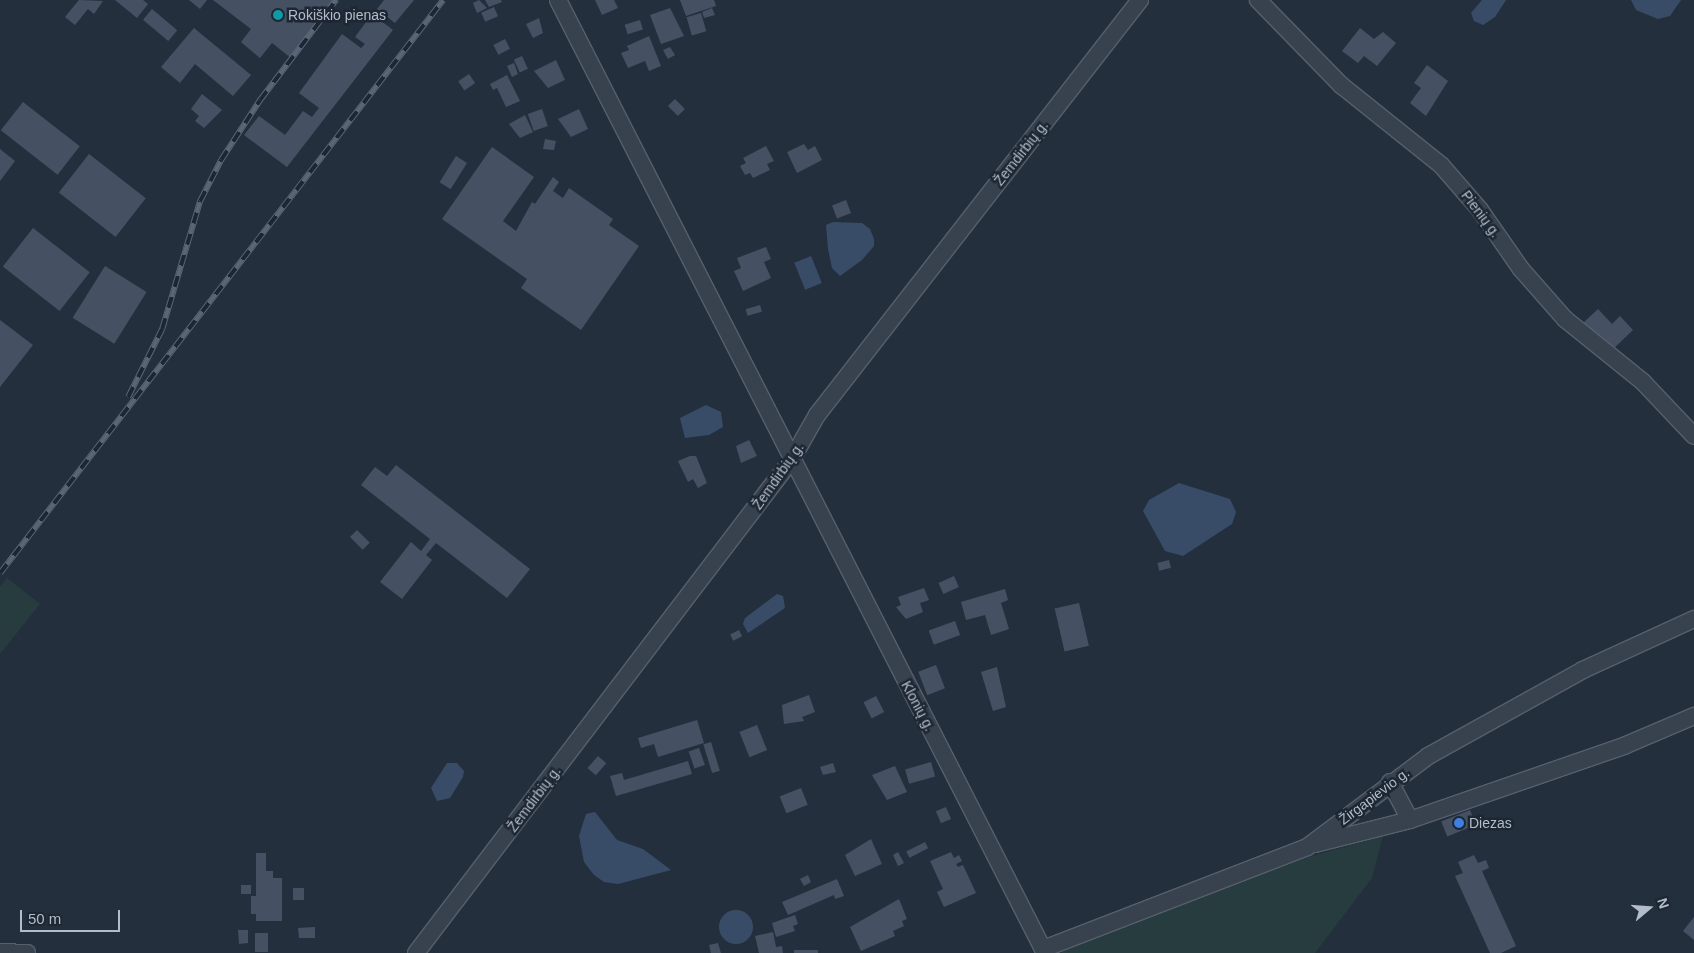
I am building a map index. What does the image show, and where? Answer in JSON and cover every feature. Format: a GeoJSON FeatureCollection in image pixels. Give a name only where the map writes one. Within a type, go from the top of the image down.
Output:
{"type":"FeatureCollection","features":[{"type":"Feature","properties":{"kind":"street","name":"Klonių g."},"geometry":{"type":"LineString","coordinates":[[558,0],[1044,951]]}},
{"type":"Feature","properties":{"kind":"street","name":"Žemdirbių g."},"geometry":{"type":"LineString","coordinates":[[416,953],[792,459],[817,415],[1140,0]]}},
{"type":"Feature","properties":{"kind":"street","name":"Pienių g."},"geometry":{"type":"LineString","coordinates":[[1258,0],[1341,85],[1441,165],[1480,210],[1520,269],[1565,319],[1643,382],[1694,436]]}},
{"type":"Feature","properties":{"kind":"street","name":"Žirgapievio g."},"geometry":{"type":"LineString","coordinates":[[1044,951],[1307,846],[1390,782],[1514,706],[1694,619]]}},
{"type":"Feature","properties":{"kind":"street"},"geometry":{"type":"LineString","coordinates":[[1307,846],[1410,820],[1626,745],[1694,716]]}},
{"type":"Feature","properties":{"kind":"street"},"geometry":{"type":"LineString","coordinates":[[1390,782],[1410,820]]}},
{"type":"Feature","properties":{"kind":"street"},"geometry":{"type":"LineString","coordinates":[[0,952],[27,953]]}},
{"type":"Feature","properties":{"kind":"green space"},"geometry":{"type":"Polygon","coordinates":[[[7,578],[40,604],[0,654],[0,587],[7,578]]]}},
{"type":"Feature","properties":{"kind":"green space"},"geometry":{"type":"Polygon","coordinates":[[[1383,836],[1372,878],[1315,953],[1061,953],[1068,946],[1274,867],[1383,836]]]}},
{"type":"Feature","properties":{"kind":"water"},"geometry":{"type":"Polygon","coordinates":[[[1482,0],[1506,0],[1495,17],[1483,25],[1474,21],[1471,13],[1482,0]]]}},
{"type":"Feature","properties":{"kind":"water"},"geometry":{"type":"Polygon","coordinates":[[[1631,0],[1681,0],[1670,16],[1658,19],[1636,10],[1631,0]]]}},
{"type":"Feature","properties":{"kind":"water"},"geometry":{"type":"Polygon","coordinates":[[[833,222],[862,223],[870,229],[874,239],[874,246],[862,260],[840,276],[832,268],[828,249],[826,225],[833,222]]]}},
{"type":"Feature","properties":{"kind":"water"},"geometry":{"type":"Polygon","coordinates":[[[811,256],[822,283],[805,290],[794,263],[811,256]]]}},
{"type":"Feature","properties":{"kind":"water"},"geometry":{"type":"Polygon","coordinates":[[[706,405],[721,412],[723,427],[709,435],[685,438],[680,418],[706,405]]]}},
{"type":"Feature","properties":{"kind":"water"},"geometry":{"type":"Polygon","coordinates":[[[1179,483],[1230,499],[1236,512],[1232,524],[1183,556],[1165,551],[1143,511],[1149,500],[1179,483]]]}},
{"type":"Feature","properties":{"kind":"water"},"geometry":{"type":"Polygon","coordinates":[[[777,594],[783,596],[785,608],[748,633],[743,624],[745,618],[777,594]]]}},
{"type":"Feature","properties":{"kind":"water"},"geometry":{"type":"Polygon","coordinates":[[[447,763],[457,763],[464,771],[463,777],[450,798],[437,801],[431,788],[447,763]]]}},
{"type":"Feature","properties":{"kind":"water"},"geometry":{"type":"Polygon","coordinates":[[[595,812],[617,840],[643,849],[671,870],[618,884],[604,882],[594,875],[584,862],[579,836],[586,814],[595,812]]]}},
{"type":"Feature","properties":{"kind":"water"},"geometry":{"type":"Polygon","coordinates":[[[736,910],[743,911],[748,915],[752,920],[752,934],[748,939],[743,943],[736,944],[729,943],[724,939],[720,934],[719,927],[720,920],[724,915],[729,911],[736,910]]]}},
{"type":"Feature","properties":{"kind":"building"},"geometry":{"type":"Polygon","coordinates":[[[79,0],[103,1],[94,14],[88,9],[75,25],[65,17],[79,0]]]}},
{"type":"Feature","properties":{"kind":"building"},"geometry":{"type":"Polygon","coordinates":[[[115,0],[143,0],[148,4],[137,18],[115,0]]]}},
{"type":"Feature","properties":{"kind":"building"},"geometry":{"type":"Polygon","coordinates":[[[189,0],[207,0],[200,9],[189,0]]]}},
{"type":"Feature","properties":{"kind":"building","name":"Rokiškio pienas"},"geometry":{"type":"Polygon","coordinates":[[[213,0],[336,0],[291,58],[272,43],[260,58],[241,42],[251,29],[213,0]]]}},
{"type":"Feature","properties":{"kind":"building"},"geometry":{"type":"Polygon","coordinates":[[[384,0],[414,0],[395,23],[377,9],[384,0]]]}},
{"type":"Feature","properties":{"kind":"building"},"geometry":{"type":"Polygon","coordinates":[[[479,0],[487,8],[477,13],[473,3],[479,0]]]}},
{"type":"Feature","properties":{"kind":"building"},"geometry":{"type":"Polygon","coordinates":[[[485,0],[501,0],[502,2],[489,7],[485,0]]]}},
{"type":"Feature","properties":{"kind":"building"},"geometry":{"type":"Polygon","coordinates":[[[595,0],[614,0],[618,8],[602,15],[595,0]]]}},
{"type":"Feature","properties":{"kind":"building"},"geometry":{"type":"Polygon","coordinates":[[[680,0],[714,0],[716,6],[686,16],[680,0]]]}},
{"type":"Feature","properties":{"kind":"building"},"geometry":{"type":"Polygon","coordinates":[[[494,7],[498,16],[485,22],[481,13],[494,7]]]}},
{"type":"Feature","properties":{"kind":"building"},"geometry":{"type":"Polygon","coordinates":[[[670,8],[684,36],[661,44],[650,15],[670,8]]]}},
{"type":"Feature","properties":{"kind":"building"},"geometry":{"type":"Polygon","coordinates":[[[712,8],[715,15],[704,18],[702,12],[712,8]]]}},
{"type":"Feature","properties":{"kind":"building"},"geometry":{"type":"Polygon","coordinates":[[[152,9],[177,30],[168,41],[143,20],[152,9]]]}},
{"type":"Feature","properties":{"kind":"building"},"geometry":{"type":"Polygon","coordinates":[[[701,13],[706,31],[692,35],[687,17],[701,13]]]}},
{"type":"Feature","properties":{"kind":"building"},"geometry":{"type":"Polygon","coordinates":[[[372,14],[393,30],[287,167],[244,135],[259,116],[285,135],[303,111],[312,117],[319,108],[299,93],[342,34],[361,48],[365,44],[355,37],[372,14]]]}},
{"type":"Feature","properties":{"kind":"building"},"geometry":{"type":"Polygon","coordinates":[[[539,18],[543,33],[533,38],[526,24],[539,18]]]}},
{"type":"Feature","properties":{"kind":"building"},"geometry":{"type":"Polygon","coordinates":[[[640,20],[643,30],[628,34],[625,25],[640,20]]]}},
{"type":"Feature","properties":{"kind":"building"},"geometry":{"type":"Polygon","coordinates":[[[194,28],[251,75],[233,96],[195,64],[180,83],[161,67],[194,28]]]}},
{"type":"Feature","properties":{"kind":"building"},"geometry":{"type":"Polygon","coordinates":[[[1360,28],[1374,39],[1383,32],[1396,43],[1377,66],[1364,56],[1358,63],[1342,51],[1360,28]]]}},
{"type":"Feature","properties":{"kind":"building"},"geometry":{"type":"Polygon","coordinates":[[[649,36],[661,66],[649,71],[645,61],[628,68],[621,53],[629,50],[627,46],[649,36]]]}},
{"type":"Feature","properties":{"kind":"building"},"geometry":{"type":"Polygon","coordinates":[[[505,39],[510,49],[498,55],[493,45],[505,39]]]}},
{"type":"Feature","properties":{"kind":"building"},"geometry":{"type":"Polygon","coordinates":[[[670,47],[675,55],[668,59],[663,50],[670,47]]]}},
{"type":"Feature","properties":{"kind":"building"},"geometry":{"type":"Polygon","coordinates":[[[522,56],[528,69],[520,72],[514,60],[522,56]]]}},
{"type":"Feature","properties":{"kind":"building"},"geometry":{"type":"Polygon","coordinates":[[[556,60],[565,80],[548,88],[534,71],[556,60]]]}},
{"type":"Feature","properties":{"kind":"building"},"geometry":{"type":"Polygon","coordinates":[[[514,63],[518,74],[512,77],[507,66],[514,63]]]}},
{"type":"Feature","properties":{"kind":"building"},"geometry":{"type":"Polygon","coordinates":[[[1427,65],[1448,81],[1426,116],[1410,103],[1421,88],[1414,83],[1427,65]]]}},
{"type":"Feature","properties":{"kind":"building"},"geometry":{"type":"Polygon","coordinates":[[[469,74],[475,83],[464,90],[458,81],[469,74]]]}},
{"type":"Feature","properties":{"kind":"building"},"geometry":{"type":"Polygon","coordinates":[[[507,75],[520,101],[506,107],[497,88],[493,90],[490,84],[507,75]]]}},
{"type":"Feature","properties":{"kind":"building"},"geometry":{"type":"Polygon","coordinates":[[[202,94],[222,110],[204,128],[195,121],[199,116],[191,109],[202,94]]]}},
{"type":"Feature","properties":{"kind":"building"},"geometry":{"type":"Polygon","coordinates":[[[675,99],[685,109],[678,116],[668,106],[675,99]]]}},
{"type":"Feature","properties":{"kind":"building"},"geometry":{"type":"Polygon","coordinates":[[[23,102],[80,146],[58,175],[1,130],[23,102]]]}},
{"type":"Feature","properties":{"kind":"building"},"geometry":{"type":"Polygon","coordinates":[[[542,109],[548,126],[534,131],[528,114],[542,109]]]}},
{"type":"Feature","properties":{"kind":"building"},"geometry":{"type":"Polygon","coordinates":[[[579,109],[588,129],[571,137],[558,119],[579,109]]]}},
{"type":"Feature","properties":{"kind":"building"},"geometry":{"type":"Polygon","coordinates":[[[525,115],[533,132],[520,138],[509,124],[525,115]]]}},
{"type":"Feature","properties":{"kind":"building"},"geometry":{"type":"Polygon","coordinates":[[[545,139],[556,141],[554,150],[543,149],[545,139]]]}},
{"type":"Feature","properties":{"kind":"building"},"geometry":{"type":"Polygon","coordinates":[[[804,144],[808,150],[815,146],[822,160],[797,173],[787,152],[804,144]]]}},
{"type":"Feature","properties":{"kind":"building"},"geometry":{"type":"Polygon","coordinates":[[[766,146],[774,161],[767,164],[770,170],[753,178],[750,173],[745,175],[740,166],[746,163],[743,158],[766,146]]]}},
{"type":"Feature","properties":{"kind":"building"},"geometry":{"type":"Polygon","coordinates":[[[492,147],[534,177],[503,221],[516,231],[532,202],[535,204],[553,177],[559,182],[553,191],[563,198],[569,188],[613,219],[609,225],[639,246],[581,330],[521,288],[527,279],[442,219],[492,147]]]}},
{"type":"Feature","properties":{"kind":"building"},"geometry":{"type":"Polygon","coordinates":[[[0,149],[15,161],[0,181],[0,149]]]}},
{"type":"Feature","properties":{"kind":"building"},"geometry":{"type":"Polygon","coordinates":[[[89,154],[146,198],[116,237],[59,193],[89,154]]]}},
{"type":"Feature","properties":{"kind":"building"},"geometry":{"type":"Polygon","coordinates":[[[456,156],[467,163],[451,189],[440,182],[456,156]]]}},
{"type":"Feature","properties":{"kind":"building"},"geometry":{"type":"Polygon","coordinates":[[[846,200],[851,213],[837,218],[832,205],[846,200]]]}},
{"type":"Feature","properties":{"kind":"building"},"geometry":{"type":"Polygon","coordinates":[[[33,228],[90,272],[60,311],[3,267],[33,228]]]}},
{"type":"Feature","properties":{"kind":"building"},"geometry":{"type":"Polygon","coordinates":[[[766,247],[771,259],[764,262],[771,278],[743,291],[734,271],[741,268],[737,258],[766,247]]]}},
{"type":"Feature","properties":{"kind":"building"},"geometry":{"type":"Polygon","coordinates":[[[105,266],[147,292],[114,344],[73,318],[105,266]]]}},
{"type":"Feature","properties":{"kind":"building"},"geometry":{"type":"Polygon","coordinates":[[[760,305],[762,312],[748,316],[746,309],[760,305]]]}},
{"type":"Feature","properties":{"kind":"building"},"geometry":{"type":"Polygon","coordinates":[[[1598,309],[1612,324],[1620,316],[1633,330],[1610,352],[1583,323],[1598,309]]]}},
{"type":"Feature","properties":{"kind":"building"},"geometry":{"type":"Polygon","coordinates":[[[0,320],[33,345],[0,387],[0,320]]]}},
{"type":"Feature","properties":{"kind":"building"},"geometry":{"type":"Polygon","coordinates":[[[749,440],[757,456],[741,463],[736,446],[749,440]]]}},
{"type":"Feature","properties":{"kind":"building"},"geometry":{"type":"Polygon","coordinates":[[[690,456],[696,456],[707,483],[698,488],[693,479],[688,482],[678,461],[690,456]]]}},
{"type":"Feature","properties":{"kind":"building"},"geometry":{"type":"Polygon","coordinates":[[[396,465],[530,569],[507,598],[436,543],[426,555],[432,560],[402,599],[380,582],[411,542],[421,551],[430,539],[361,485],[375,467],[387,476],[396,465]]]}},
{"type":"Feature","properties":{"kind":"building"},"geometry":{"type":"Polygon","coordinates":[[[357,530],[370,543],[363,550],[350,537],[357,530]]]}},
{"type":"Feature","properties":{"kind":"building"},"geometry":{"type":"Polygon","coordinates":[[[1169,560],[1171,568],[1159,571],[1157,563],[1169,560]]]}},
{"type":"Feature","properties":{"kind":"building"},"geometry":{"type":"Polygon","coordinates":[[[954,576],[959,587],[943,594],[938,583],[954,576]]]}},
{"type":"Feature","properties":{"kind":"building"},"geometry":{"type":"Polygon","coordinates":[[[924,588],[929,600],[920,603],[923,612],[906,619],[896,607],[901,605],[898,597],[924,588]]]}},
{"type":"Feature","properties":{"kind":"building"},"geometry":{"type":"Polygon","coordinates":[[[1005,589],[1008,600],[1001,603],[1009,629],[991,635],[985,615],[966,620],[961,602],[1005,589]]]}},
{"type":"Feature","properties":{"kind":"building"},"geometry":{"type":"Polygon","coordinates":[[[1079,603],[1089,646],[1065,651],[1055,609],[1079,603]]]}},
{"type":"Feature","properties":{"kind":"building"},"geometry":{"type":"Polygon","coordinates":[[[955,621],[960,635],[934,645],[929,631],[955,621]]]}},
{"type":"Feature","properties":{"kind":"building"},"geometry":{"type":"Polygon","coordinates":[[[739,630],[742,636],[733,641],[730,635],[739,630]]]}},
{"type":"Feature","properties":{"kind":"building"},"geometry":{"type":"Polygon","coordinates":[[[936,665],[945,688],[927,695],[918,672],[936,665]]]}},
{"type":"Feature","properties":{"kind":"building"},"geometry":{"type":"Polygon","coordinates":[[[997,667],[1006,707],[993,711],[981,672],[997,667]]]}},
{"type":"Feature","properties":{"kind":"building"},"geometry":{"type":"Polygon","coordinates":[[[809,695],[815,712],[802,717],[804,721],[784,724],[782,705],[809,695]]]}},
{"type":"Feature","properties":{"kind":"building"},"geometry":{"type":"Polygon","coordinates":[[[876,696],[884,712],[872,718],[864,702],[876,696]]]}},
{"type":"Feature","properties":{"kind":"building"},"geometry":{"type":"Polygon","coordinates":[[[697,720],[704,743],[658,757],[654,744],[641,748],[638,738],[697,720]]]}},
{"type":"Feature","properties":{"kind":"building"},"geometry":{"type":"Polygon","coordinates":[[[757,725],[767,750],[749,757],[739,732],[757,725]]]}},
{"type":"Feature","properties":{"kind":"building"},"geometry":{"type":"Polygon","coordinates":[[[711,742],[720,771],[712,773],[703,744],[711,742]]]}},
{"type":"Feature","properties":{"kind":"building"},"geometry":{"type":"Polygon","coordinates":[[[699,748],[705,765],[694,769],[689,752],[699,748]]]}},
{"type":"Feature","properties":{"kind":"building"},"geometry":{"type":"Polygon","coordinates":[[[598,756],[606,763],[596,775],[588,768],[598,756]]]}},
{"type":"Feature","properties":{"kind":"building"},"geometry":{"type":"Polygon","coordinates":[[[688,761],[692,774],[616,796],[610,776],[622,773],[624,780],[688,761]]]}},
{"type":"Feature","properties":{"kind":"building"},"geometry":{"type":"Polygon","coordinates":[[[931,762],[935,776],[909,784],[905,769],[931,762]]]}},
{"type":"Feature","properties":{"kind":"building"},"geometry":{"type":"Polygon","coordinates":[[[833,763],[836,772],[823,775],[820,767],[833,763]]]}},
{"type":"Feature","properties":{"kind":"building"},"geometry":{"type":"Polygon","coordinates":[[[895,766],[907,792],[887,800],[872,775],[895,766]]]}},
{"type":"Feature","properties":{"kind":"building"},"geometry":{"type":"Polygon","coordinates":[[[801,788],[808,805],[786,813],[780,797],[801,788]]]}},
{"type":"Feature","properties":{"kind":"building"},"geometry":{"type":"Polygon","coordinates":[[[946,807],[951,819],[941,823],[936,811],[946,807]]]}},
{"type":"Feature","properties":{"kind":"building","name":"Diezas"},"geometry":{"type":"Polygon","coordinates":[[[1470,810],[1476,825],[1447,836],[1441,822],[1470,810]]]}},
{"type":"Feature","properties":{"kind":"building"},"geometry":{"type":"Polygon","coordinates":[[[871,839],[882,864],[855,876],[845,855],[871,839]]]}},
{"type":"Feature","properties":{"kind":"building"},"geometry":{"type":"Polygon","coordinates":[[[925,842],[928,848],[909,858],[906,852],[925,842]]]}},
{"type":"Feature","properties":{"kind":"building"},"geometry":{"type":"Polygon","coordinates":[[[898,852],[904,863],[898,866],[893,855],[898,852]]]}},
{"type":"Feature","properties":{"kind":"building"},"geometry":{"type":"Polygon","coordinates":[[[951,852],[954,858],[959,855],[962,861],[956,864],[958,867],[963,865],[976,893],[944,907],[937,892],[943,889],[930,861],[951,852]]]}},
{"type":"Feature","properties":{"kind":"building"},"geometry":{"type":"Polygon","coordinates":[[[256,853],[266,853],[266,871],[273,871],[273,878],[282,878],[282,921],[256,921],[256,914],[251,914],[251,896],[256,896],[256,853]]]}},
{"type":"Feature","properties":{"kind":"building"},"geometry":{"type":"Polygon","coordinates":[[[1474,855],[1478,863],[1486,860],[1489,868],[1482,871],[1516,946],[1501,953],[1490,953],[1455,876],[1463,873],[1458,862],[1474,855]]]}},
{"type":"Feature","properties":{"kind":"building"},"geometry":{"type":"Polygon","coordinates":[[[808,875],[811,882],[804,886],[800,879],[808,875]]]}},
{"type":"Feature","properties":{"kind":"building"},"geometry":{"type":"Polygon","coordinates":[[[837,879],[844,896],[835,899],[834,895],[788,915],[782,902],[837,879]]]}},
{"type":"Feature","properties":{"kind":"building"},"geometry":{"type":"Polygon","coordinates":[[[241,885],[251,885],[251,894],[241,894],[241,885]]]}},
{"type":"Feature","properties":{"kind":"building"},"geometry":{"type":"Polygon","coordinates":[[[293,888],[304,888],[304,900],[293,900],[293,888]]]}},
{"type":"Feature","properties":{"kind":"building"},"geometry":{"type":"Polygon","coordinates":[[[899,899],[907,919],[902,921],[904,926],[893,931],[895,936],[861,951],[850,927],[899,899]]]}},
{"type":"Feature","properties":{"kind":"building"},"geometry":{"type":"Polygon","coordinates":[[[795,915],[798,924],[793,926],[795,931],[776,937],[772,923],[795,915]]]}},
{"type":"Feature","properties":{"kind":"building"},"geometry":{"type":"Polygon","coordinates":[[[1694,917],[1694,940],[1683,931],[1694,917]]]}},
{"type":"Feature","properties":{"kind":"building"},"geometry":{"type":"Polygon","coordinates":[[[315,927],[315,938],[299,938],[298,928],[315,927]]]}},
{"type":"Feature","properties":{"kind":"building"},"geometry":{"type":"Polygon","coordinates":[[[238,930],[248,930],[248,943],[239,944],[238,930]]]}},
{"type":"Feature","properties":{"kind":"building"},"geometry":{"type":"Polygon","coordinates":[[[773,932],[776,947],[782,946],[783,953],[759,953],[755,936],[773,932]]]}},
{"type":"Feature","properties":{"kind":"building"},"geometry":{"type":"Polygon","coordinates":[[[255,933],[268,933],[268,952],[255,952],[255,933]]]}},
{"type":"Feature","properties":{"kind":"building"},"geometry":{"type":"Polygon","coordinates":[[[718,943],[721,953],[711,953],[709,945],[718,943]]]}},
{"type":"Feature","properties":{"kind":"building"},"geometry":{"type":"Polygon","coordinates":[[[794,950],[818,950],[818,953],[794,953],[794,950]]]}},
{"type":"Feature","properties":{"kind":"railway"},"geometry":{"type":"LineString","coordinates":[[128,397],[162,329],[200,201],[221,160],[260,100],[336,0]]}},
{"type":"Feature","properties":{"kind":"railway"},"geometry":{"type":"LineString","coordinates":[[0,573],[443,0]]}},
{"type":"Feature","properties":{"kind":"place","name":"Rokiškio pienas"},"geometry":{"type":"Point","coordinates":[278,15]}},
{"type":"Feature","properties":{"kind":"place","name":"Diezas"},"geometry":{"type":"Point","coordinates":[1459,823]}}]}
